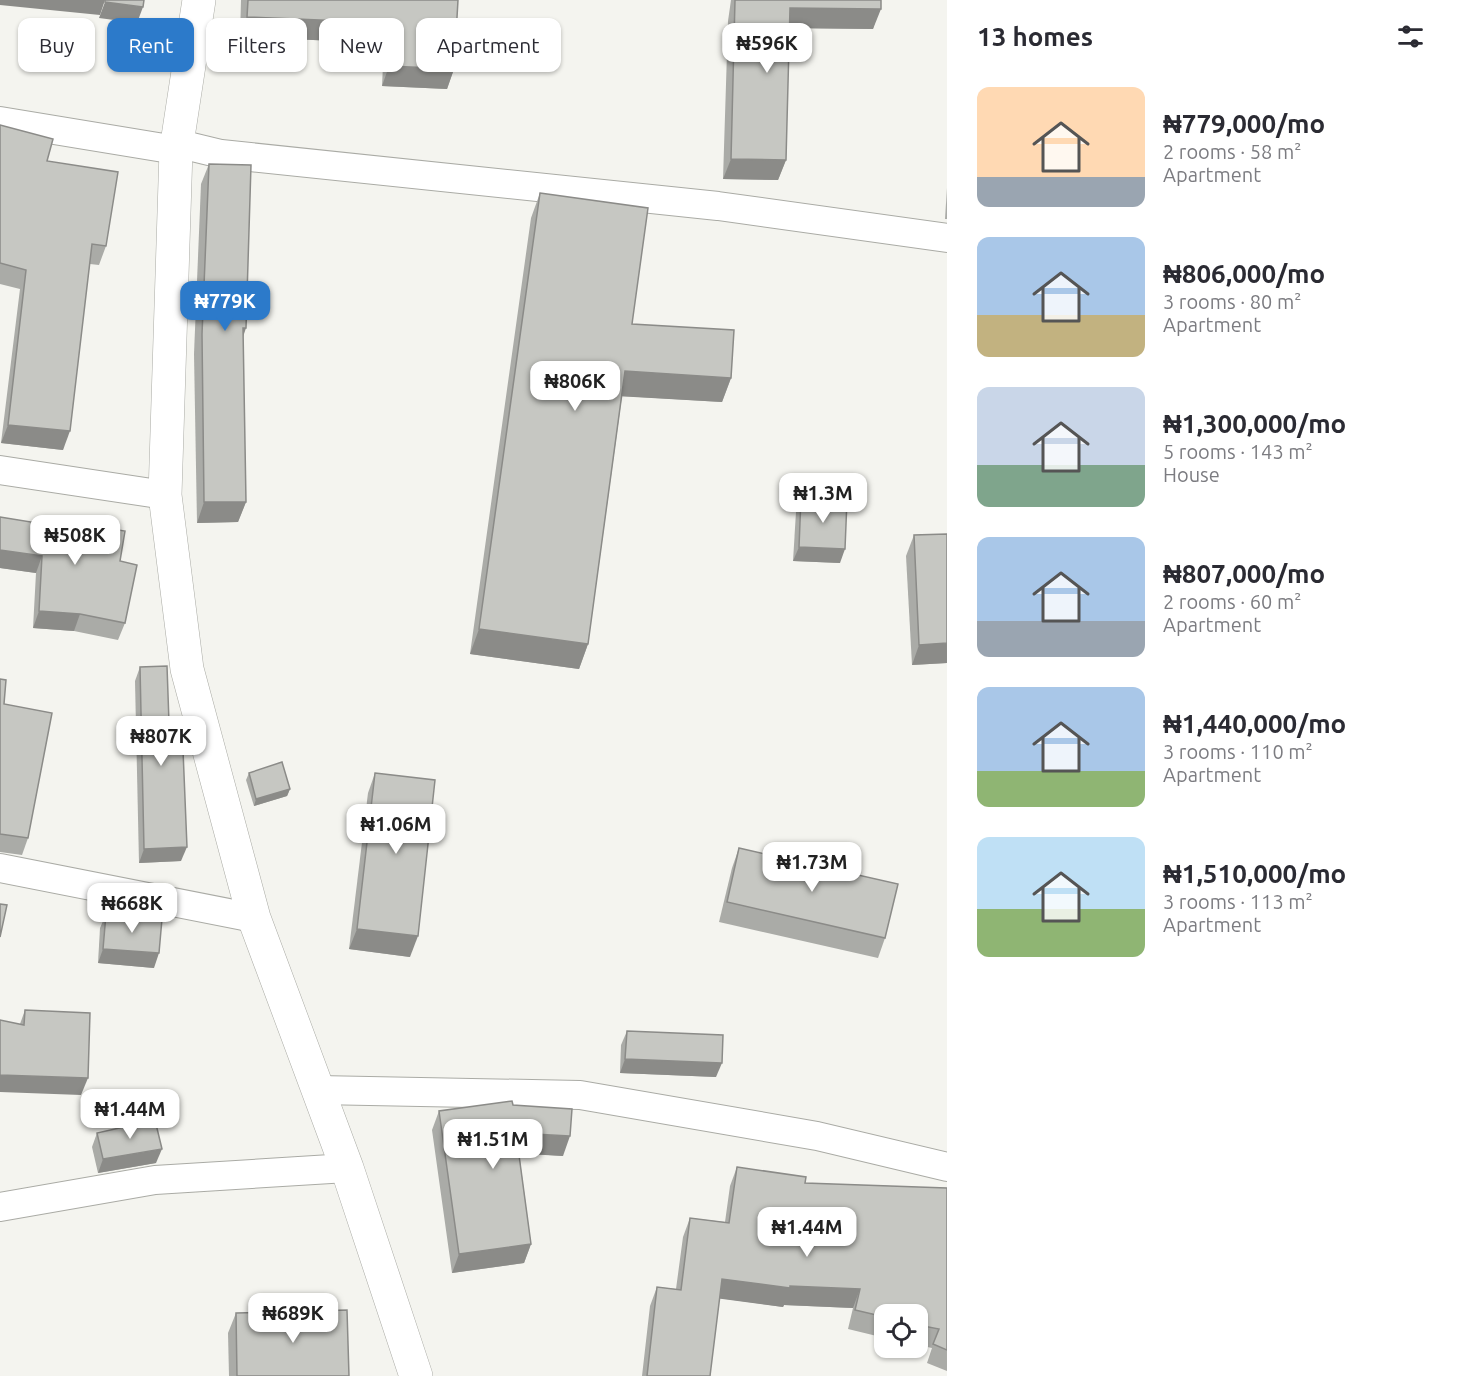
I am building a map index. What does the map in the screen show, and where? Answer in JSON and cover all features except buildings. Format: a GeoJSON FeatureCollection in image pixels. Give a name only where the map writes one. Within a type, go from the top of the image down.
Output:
{"type":"FeatureCollection","features":[{"type":"Feature","properties":{"kind":"street"},"geometry":{"type":"LineString","coordinates":[[199,0],[176,150],[165,495],[187,669],[254,918],[347,1168],[416,1376]]}},
{"type":"Feature","properties":{"kind":"street"},"geometry":{"type":"LineString","coordinates":[[0,121],[176,150],[188,146],[221,154],[718,206],[947,238]]}},
{"type":"Feature","properties":{"kind":"street"},"geometry":{"type":"LineString","coordinates":[[0,470],[165,495]]}},
{"type":"Feature","properties":{"kind":"street"},"geometry":{"type":"LineString","coordinates":[[0,868],[254,918]]}},
{"type":"Feature","properties":{"kind":"street"},"geometry":{"type":"LineString","coordinates":[[318,1090],[580,1095],[817,1136],[947,1167]]}},
{"type":"Feature","properties":{"kind":"street"},"geometry":{"type":"LineString","coordinates":[[0,1207],[155,1180],[347,1168]]}}]}
